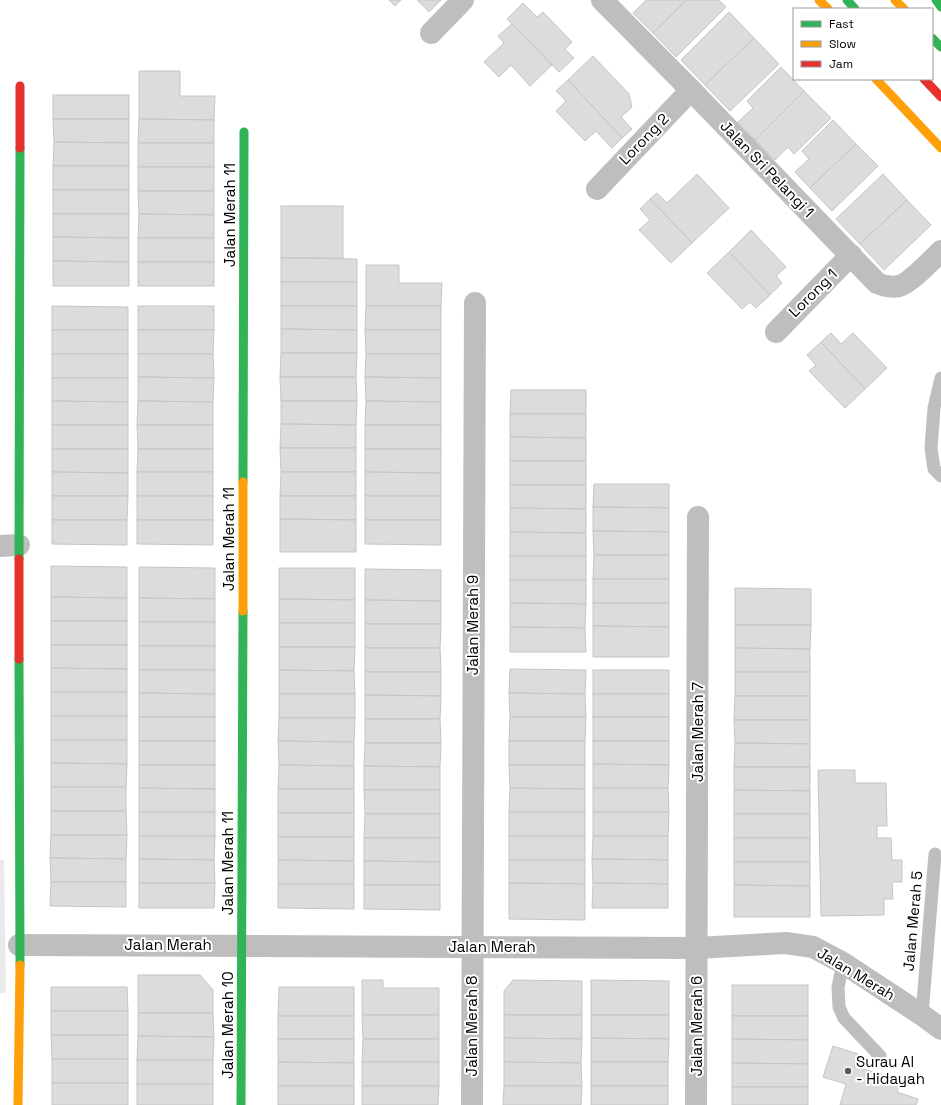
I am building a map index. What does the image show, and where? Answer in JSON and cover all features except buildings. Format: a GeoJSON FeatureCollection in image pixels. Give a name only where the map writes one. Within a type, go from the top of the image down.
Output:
{"type":"FeatureCollection","features":[{"type":"Feature","properties":{"kind":"main road"},"geometry":{"type":"LineString","coordinates":[[819,0],[827,8]]}},
{"type":"Feature","properties":{"kind":"main road"},"geometry":{"type":"LineString","coordinates":[[847,0],[854,8]]}},
{"type":"Feature","properties":{"kind":"main road"},"geometry":{"type":"LineString","coordinates":[[896,0],[903,8]]}},
{"type":"Feature","properties":{"kind":"main road"},"geometry":{"type":"LineString","coordinates":[[936,0],[941,7]]}},
{"type":"Feature","properties":{"kind":"main road"},"geometry":{"type":"LineString","coordinates":[[933,39],[941,47]]}},
{"type":"Feature","properties":{"kind":"main road"},"geometry":{"type":"LineString","coordinates":[[877,80],[941,148]]}},
{"type":"Feature","properties":{"kind":"main road"},"geometry":{"type":"LineString","coordinates":[[925,80],[941,97]]}},
{"type":"Feature","properties":{"kind":"main road"},"geometry":{"type":"LineString","coordinates":[[18,1105],[19,945],[9,545],[20,86]]}},
{"type":"Feature","properties":{"kind":"main road","name":"Jalan Merah 11"},"geometry":{"type":"LineString","coordinates":[[242,946],[244,132]]}},
{"type":"Feature","properties":{"kind":"main road","name":"Jalan Merah 10"},"geometry":{"type":"LineString","coordinates":[[241,1105],[242,946]]}},
{"type":"Feature","properties":{"kind":"street"},"geometry":{"type":"LineString","coordinates":[[431,33],[463,0]]}},
{"type":"Feature","properties":{"kind":"street","name":"Jalan Sri Pelangi 1"},"geometry":{"type":"LineString","coordinates":[[602,0],[877,283],[884,286],[899,286],[906,282],[941,251]]}},
{"type":"Feature","properties":{"kind":"street","name":"Lorong 2"},"geometry":{"type":"LineString","coordinates":[[597,188],[691,90]]}},
{"type":"Feature","properties":{"kind":"street","name":"Lorong 1"},"geometry":{"type":"LineString","coordinates":[[776,332],[851,255]]}},
{"type":"Feature","properties":{"kind":"street","name":"Jalan Merah 9"},"geometry":{"type":"LineString","coordinates":[[472,947],[474,303]]}},
{"type":"Feature","properties":{"kind":"street","name":"Jalan Merah 7"},"geometry":{"type":"LineString","coordinates":[[697,948],[698,517]]}},
{"type":"Feature","properties":{"kind":"street","name":"Jalan Merah"},"geometry":{"type":"LineString","coordinates":[[19,945],[697,948],[786,943],[813,947],[842,963],[941,1029]]}},
{"type":"Feature","properties":{"kind":"street","name":"Jalan Merah 8"},"geometry":{"type":"LineString","coordinates":[[472,947],[472,1105]]}},
{"type":"Feature","properties":{"kind":"street","name":"Jalan Merah 6"},"geometry":{"type":"LineString","coordinates":[[696,1105],[697,948]]}},
{"type":"Feature","properties":{"kind":"lane"},"geometry":{"type":"LineString","coordinates":[[941,378],[934,408],[931,448],[934,469],[941,476]]}},
{"type":"Feature","properties":{"kind":"lane","name":"Jalan Merah 5"},"geometry":{"type":"LineString","coordinates":[[922,1015],[935,854]]}},
{"type":"Feature","properties":{"kind":"lane"},"geometry":{"type":"LineString","coordinates":[[930,911],[941,903]]}},
{"type":"Feature","properties":{"kind":"lane"},"geometry":{"type":"LineString","coordinates":[[842,963],[838,987],[839,1007],[844,1018],[880,1056]]}},
{"type":"Feature","properties":{"kind":"shaded area"},"geometry":{"type":"Polygon","coordinates":[[[0,860],[4,860],[6,993],[0,993],[0,860]]]}},
{"type":"Feature","properties":{"kind":"traffic: fast"},"geometry":{"type":"LineString","coordinates":[[847,0],[854,8]]}},
{"type":"Feature","properties":{"kind":"traffic: fast"},"geometry":{"type":"LineString","coordinates":[[936,0],[941,7]]}},
{"type":"Feature","properties":{"kind":"traffic: fast"},"geometry":{"type":"LineString","coordinates":[[933,39],[941,47]]}},
{"type":"Feature","properties":{"kind":"traffic: fast"},"geometry":{"type":"LineString","coordinates":[[243,482],[244,132]]}},
{"type":"Feature","properties":{"kind":"traffic: fast"},"geometry":{"type":"LineString","coordinates":[[19,559],[20,148]]}},
{"type":"Feature","properties":{"kind":"traffic: fast"},"geometry":{"type":"LineString","coordinates":[[241,1105],[243,611]]}},
{"type":"Feature","properties":{"kind":"traffic: fast"},"geometry":{"type":"LineString","coordinates":[[19,659],[20,965]]}},
{"type":"Feature","properties":{"kind":"traffic: slow"},"geometry":{"type":"LineString","coordinates":[[819,0],[827,8]]}},
{"type":"Feature","properties":{"kind":"traffic: slow"},"geometry":{"type":"LineString","coordinates":[[895,0],[903,8]]}},
{"type":"Feature","properties":{"kind":"traffic: slow"},"geometry":{"type":"LineString","coordinates":[[877,80],[941,148]]}},
{"type":"Feature","properties":{"kind":"traffic: slow"},"geometry":{"type":"LineString","coordinates":[[243,482],[243,611]]}},
{"type":"Feature","properties":{"kind":"traffic: slow"},"geometry":{"type":"LineString","coordinates":[[18,1105],[20,965]]}},
{"type":"Feature","properties":{"kind":"traffic: jam"},"geometry":{"type":"LineString","coordinates":[[925,80],[941,97]]}},
{"type":"Feature","properties":{"kind":"traffic: jam"},"geometry":{"type":"LineString","coordinates":[[20,86],[20,148]]}},
{"type":"Feature","properties":{"kind":"traffic: jam"},"geometry":{"type":"LineString","coordinates":[[19,559],[19,659]]}},
{"type":"Feature","properties":{"kind":"place","name":"Surau Al - Hidayah"},"geometry":{"type":"Point","coordinates":[848,1071]}}]}
